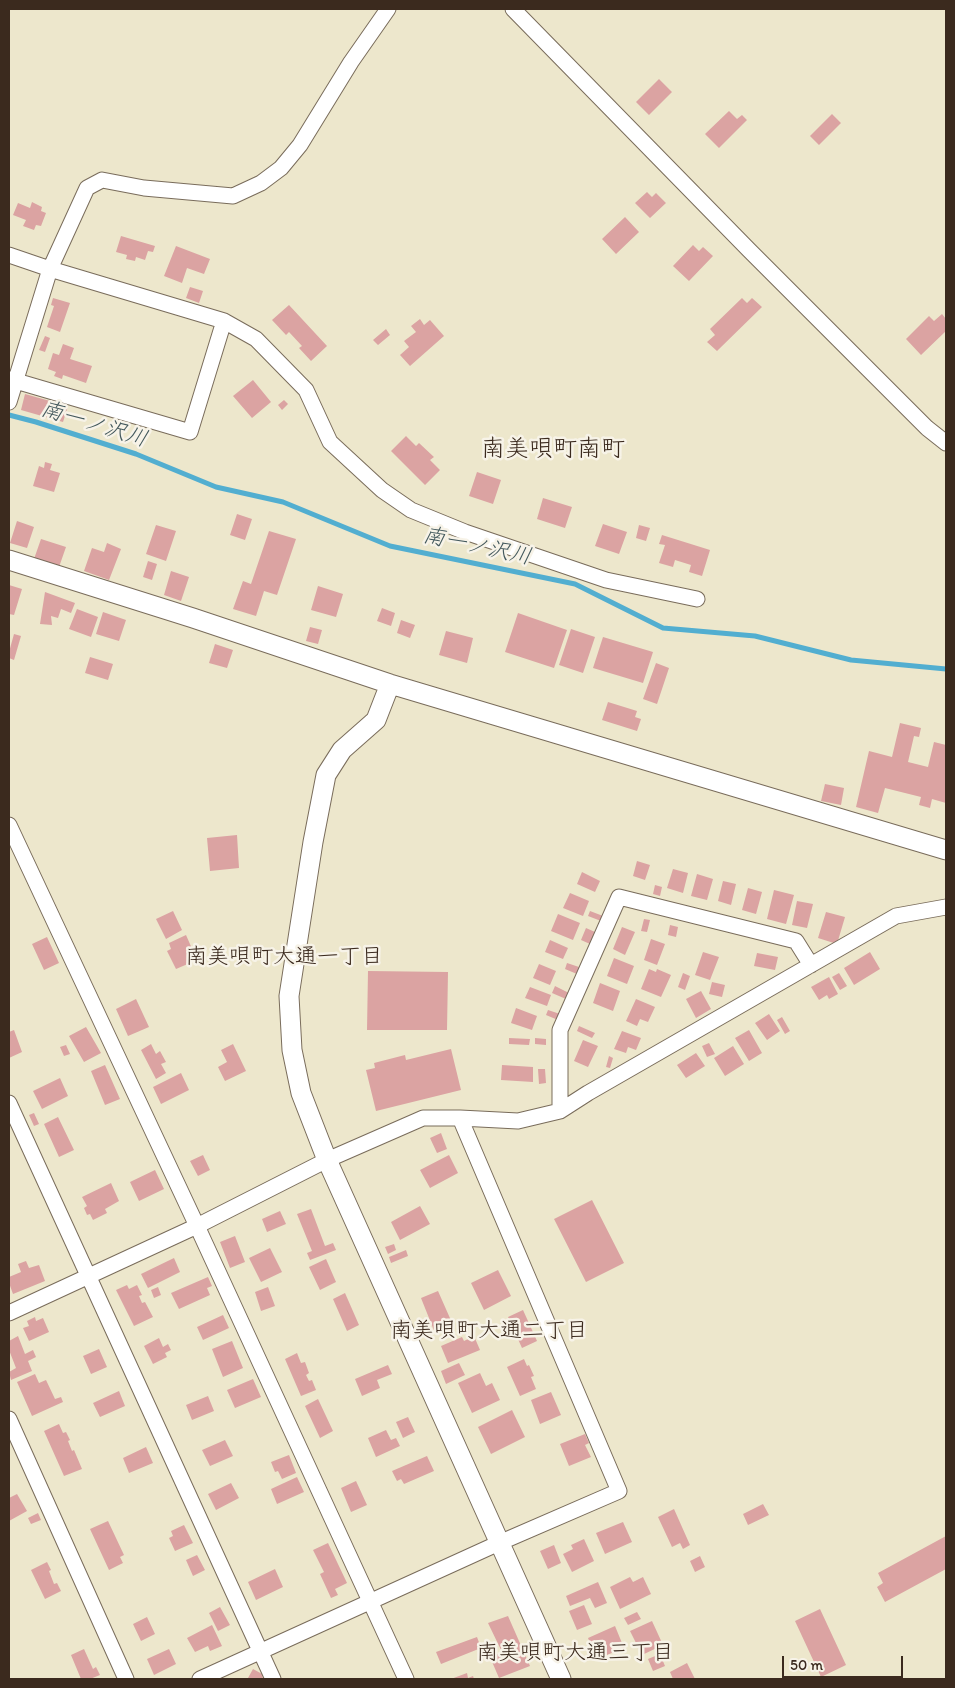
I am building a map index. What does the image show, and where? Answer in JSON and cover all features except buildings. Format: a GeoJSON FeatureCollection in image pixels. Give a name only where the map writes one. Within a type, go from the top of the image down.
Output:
{"type":"FeatureCollection","features":[{"type":"Feature","properties":{"kind":"street"},"geometry":{"type":"LineString","coordinates":[[9,402],[12,380],[50,269],[88,188],[102,180],[144,188],[233,196],[261,183],[281,168],[300,145],[351,62],[388,9]]}},
{"type":"Feature","properties":{"kind":"street"},"geometry":{"type":"LineString","coordinates":[[513,9],[790,291],[927,428],[946,443]]}},
{"type":"Feature","properties":{"kind":"street"},"geometry":{"type":"LineString","coordinates":[[9,255],[224,321],[256,339],[306,390],[330,442],[382,490],[411,510],[464,532],[606,580],[697,600]]}},
{"type":"Feature","properties":{"kind":"street"},"geometry":{"type":"LineString","coordinates":[[12,380],[190,432],[224,321]]}},
{"type":"Feature","properties":{"kind":"street"},"geometry":{"type":"LineString","coordinates":[[9,560],[193,618],[390,684],[946,850]]}},
{"type":"Feature","properties":{"kind":"street"},"geometry":{"type":"LineString","coordinates":[[390,684],[376,720],[342,750],[326,775],[313,842],[289,996],[292,1050],[299,1084],[327,1160],[561,1679]]}},
{"type":"Feature","properties":{"kind":"street"},"geometry":{"type":"LineString","coordinates":[[9,825],[406,1679]]}},
{"type":"Feature","properties":{"kind":"street"},"geometry":{"type":"LineString","coordinates":[[560,1111],[560,1030],[619,897],[796,941],[811,965]]}},
{"type":"Feature","properties":{"kind":"street"},"geometry":{"type":"LineString","coordinates":[[9,1313],[197,1226],[327,1160],[423,1118],[518,1121],[560,1111],[588,1093],[896,916],[946,906]]}},
{"type":"Feature","properties":{"kind":"street"},"geometry":{"type":"LineString","coordinates":[[9,1103],[273,1679]]}},
{"type":"Feature","properties":{"kind":"street"},"geometry":{"type":"LineString","coordinates":[[200,1679],[499,1543],[619,1491],[460,1118]]}},
{"type":"Feature","properties":{"kind":"street"},"geometry":{"type":"LineString","coordinates":[[9,1419],[126,1679]]}},
{"type":"Feature","properties":{"kind":"waterway","name":"南一ノ沢川"},"geometry":{"type":"LineString","coordinates":[[9,415],[136,454],[216,487],[283,502],[390,546],[575,584],[663,628],[755,636],[851,660],[946,669]]}},
{"type":"Feature","properties":{"kind":"district","name":"南美唄町南町"},"geometry":{"type":"Point","coordinates":[553,450]}},
{"type":"Feature","properties":{"kind":"district","name":"南美唄町大通一丁目"},"geometry":{"type":"Point","coordinates":[284,957]}},
{"type":"Feature","properties":{"kind":"district","name":"南美唄町大通二丁目"},"geometry":{"type":"Point","coordinates":[489,1331]}},
{"type":"Feature","properties":{"kind":"district","name":"南美唄町大通三丁目"},"geometry":{"type":"Point","coordinates":[575,1653]}}]}
